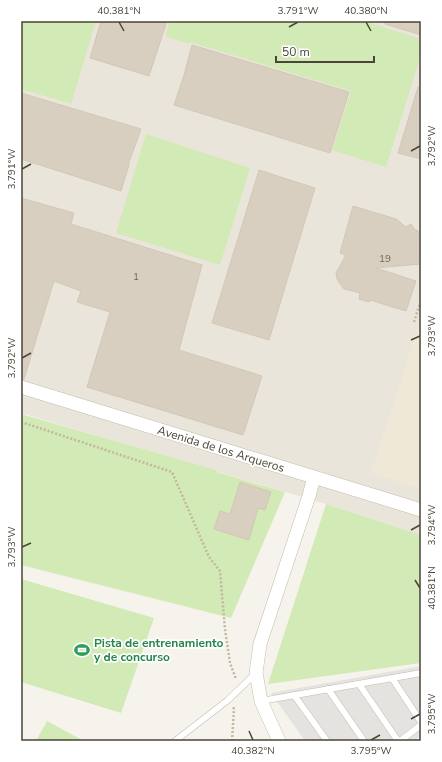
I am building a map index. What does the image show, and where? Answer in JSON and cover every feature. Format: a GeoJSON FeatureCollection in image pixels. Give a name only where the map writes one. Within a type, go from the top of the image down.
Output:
{"type":"FeatureCollection","features":[{"type":"Feature","properties":{"kind":"street","name":"Avenida de los Arqueros"},"geometry":{"type":"LineString","coordinates":[[21,387],[421,510]]}},
{"type":"Feature","properties":{"kind":"street"},"geometry":{"type":"LineString","coordinates":[[279,741],[262,701],[256,673],[260,644],[309,496],[314,476]]}},
{"type":"Feature","properties":{"kind":"lane"},"geometry":{"type":"LineString","coordinates":[[175,741],[228,700],[256,673]]}},
{"type":"Feature","properties":{"kind":"lane"},"geometry":{"type":"LineString","coordinates":[[262,701],[421,673]]}},
{"type":"Feature","properties":{"kind":"lane"},"geometry":{"type":"LineString","coordinates":[[392,678],[421,722]]}},
{"type":"Feature","properties":{"kind":"lane"},"geometry":{"type":"LineString","coordinates":[[359,684],[399,741],[421,726]]}},
{"type":"Feature","properties":{"kind":"lane"},"geometry":{"type":"LineString","coordinates":[[328,689],[364,741]]}},
{"type":"Feature","properties":{"kind":"lane"},"geometry":{"type":"LineString","coordinates":[[294,695],[327,741]]}},
{"type":"Feature","properties":{"kind":"path"},"geometry":{"type":"LineString","coordinates":[[414,322],[421,300]]}},
{"type":"Feature","properties":{"kind":"path"},"geometry":{"type":"LineString","coordinates":[[21,422],[172,472],[209,556],[220,571],[225,629],[230,663],[240,689]]}},
{"type":"Feature","properties":{"kind":"path"},"geometry":{"type":"LineString","coordinates":[[228,700],[234,709],[232,741]]}},
{"type":"Feature","properties":{"kind":"shaded area"},"geometry":{"type":"Polygon","coordinates":[[[21,21],[421,21],[421,535],[326,504],[21,413],[21,21]]]}},
{"type":"Feature","properties":{"kind":"shaded area"},"geometry":{"type":"Polygon","coordinates":[[[421,317],[421,489],[371,473],[421,317]]]}},
{"type":"Feature","properties":{"kind":"shaded area"},"geometry":{"type":"Polygon","coordinates":[[[421,666],[421,736],[413,741],[305,741],[271,693],[421,666]]]}},
{"type":"Feature","properties":{"kind":"green space"},"geometry":{"type":"Polygon","coordinates":[[[21,21],[96,21],[71,104],[21,89],[21,21]]]}},
{"type":"Feature","properties":{"kind":"green space"},"geometry":{"type":"Polygon","coordinates":[[[170,21],[364,21],[421,39],[421,55],[386,167],[332,150],[351,91],[190,42],[189,44],[165,36],[170,21]]]}},
{"type":"Feature","properties":{"kind":"green space"},"geometry":{"type":"Polygon","coordinates":[[[146,134],[250,168],[220,265],[116,233],[146,134]]]}},
{"type":"Feature","properties":{"kind":"green space"},"geometry":{"type":"Polygon","coordinates":[[[21,414],[216,470],[217,472],[285,492],[231,618],[21,565],[21,414]]]}},
{"type":"Feature","properties":{"kind":"green space"},"geometry":{"type":"Polygon","coordinates":[[[326,504],[421,535],[421,663],[268,684],[326,504]]]}},
{"type":"Feature","properties":{"kind":"green space","name":"Pista de entrenamiento y de concurso"},"geometry":{"type":"Polygon","coordinates":[[[21,579],[154,618],[121,713],[21,682],[21,579]]]}},
{"type":"Feature","properties":{"kind":"green space"},"geometry":{"type":"Polygon","coordinates":[[[47,721],[82,740],[82,741],[36,741],[47,721]]]}},
{"type":"Feature","properties":{"kind":"building"},"geometry":{"type":"Polygon","coordinates":[[[101,21],[167,21],[149,76],[90,58],[101,21]]]}},
{"type":"Feature","properties":{"kind":"building"},"geometry":{"type":"Polygon","coordinates":[[[385,21],[421,21],[421,35],[385,24],[385,21]]]}},
{"type":"Feature","properties":{"kind":"building"},"geometry":{"type":"Polygon","coordinates":[[[192,45],[349,92],[330,153],[174,105],[192,45]]]}},
{"type":"Feature","properties":{"kind":"building"},"geometry":{"type":"Polygon","coordinates":[[[418,87],[421,87],[421,159],[398,153],[418,87]]]}},
{"type":"Feature","properties":{"kind":"building"},"geometry":{"type":"Polygon","coordinates":[[[21,93],[141,129],[128,165],[121,191],[21,159],[21,93]]]}},
{"type":"Feature","properties":{"kind":"building"},"geometry":{"type":"Polygon","coordinates":[[[259,170],[315,188],[269,340],[212,323],[259,170]]]}},
{"type":"Feature","properties":{"kind":"building"},"geometry":{"type":"Polygon","coordinates":[[[21,198],[74,213],[71,224],[202,265],[179,350],[262,376],[243,435],[87,387],[110,312],[77,302],[81,291],[54,281],[24,379],[21,379],[21,198]]]}},
{"type":"Feature","properties":{"kind":"building"},"geometry":{"type":"Polygon","coordinates":[[[353,206],[396,219],[406,227],[411,224],[421,235],[421,264],[376,268],[416,281],[406,311],[370,300],[369,302],[359,299],[360,293],[344,289],[337,279],[336,273],[346,255],[340,253],[353,206]]]}},
{"type":"Feature","properties":{"kind":"building"},"geometry":{"type":"Polygon","coordinates":[[[240,482],[271,492],[265,510],[258,508],[249,540],[214,529],[220,511],[230,514],[240,482]]]}},
{"type":"Feature","properties":{"kind":"place","name":"Pista de entrenamiento y de concurso"},"geometry":{"type":"Point","coordinates":[82,650]}}]}
